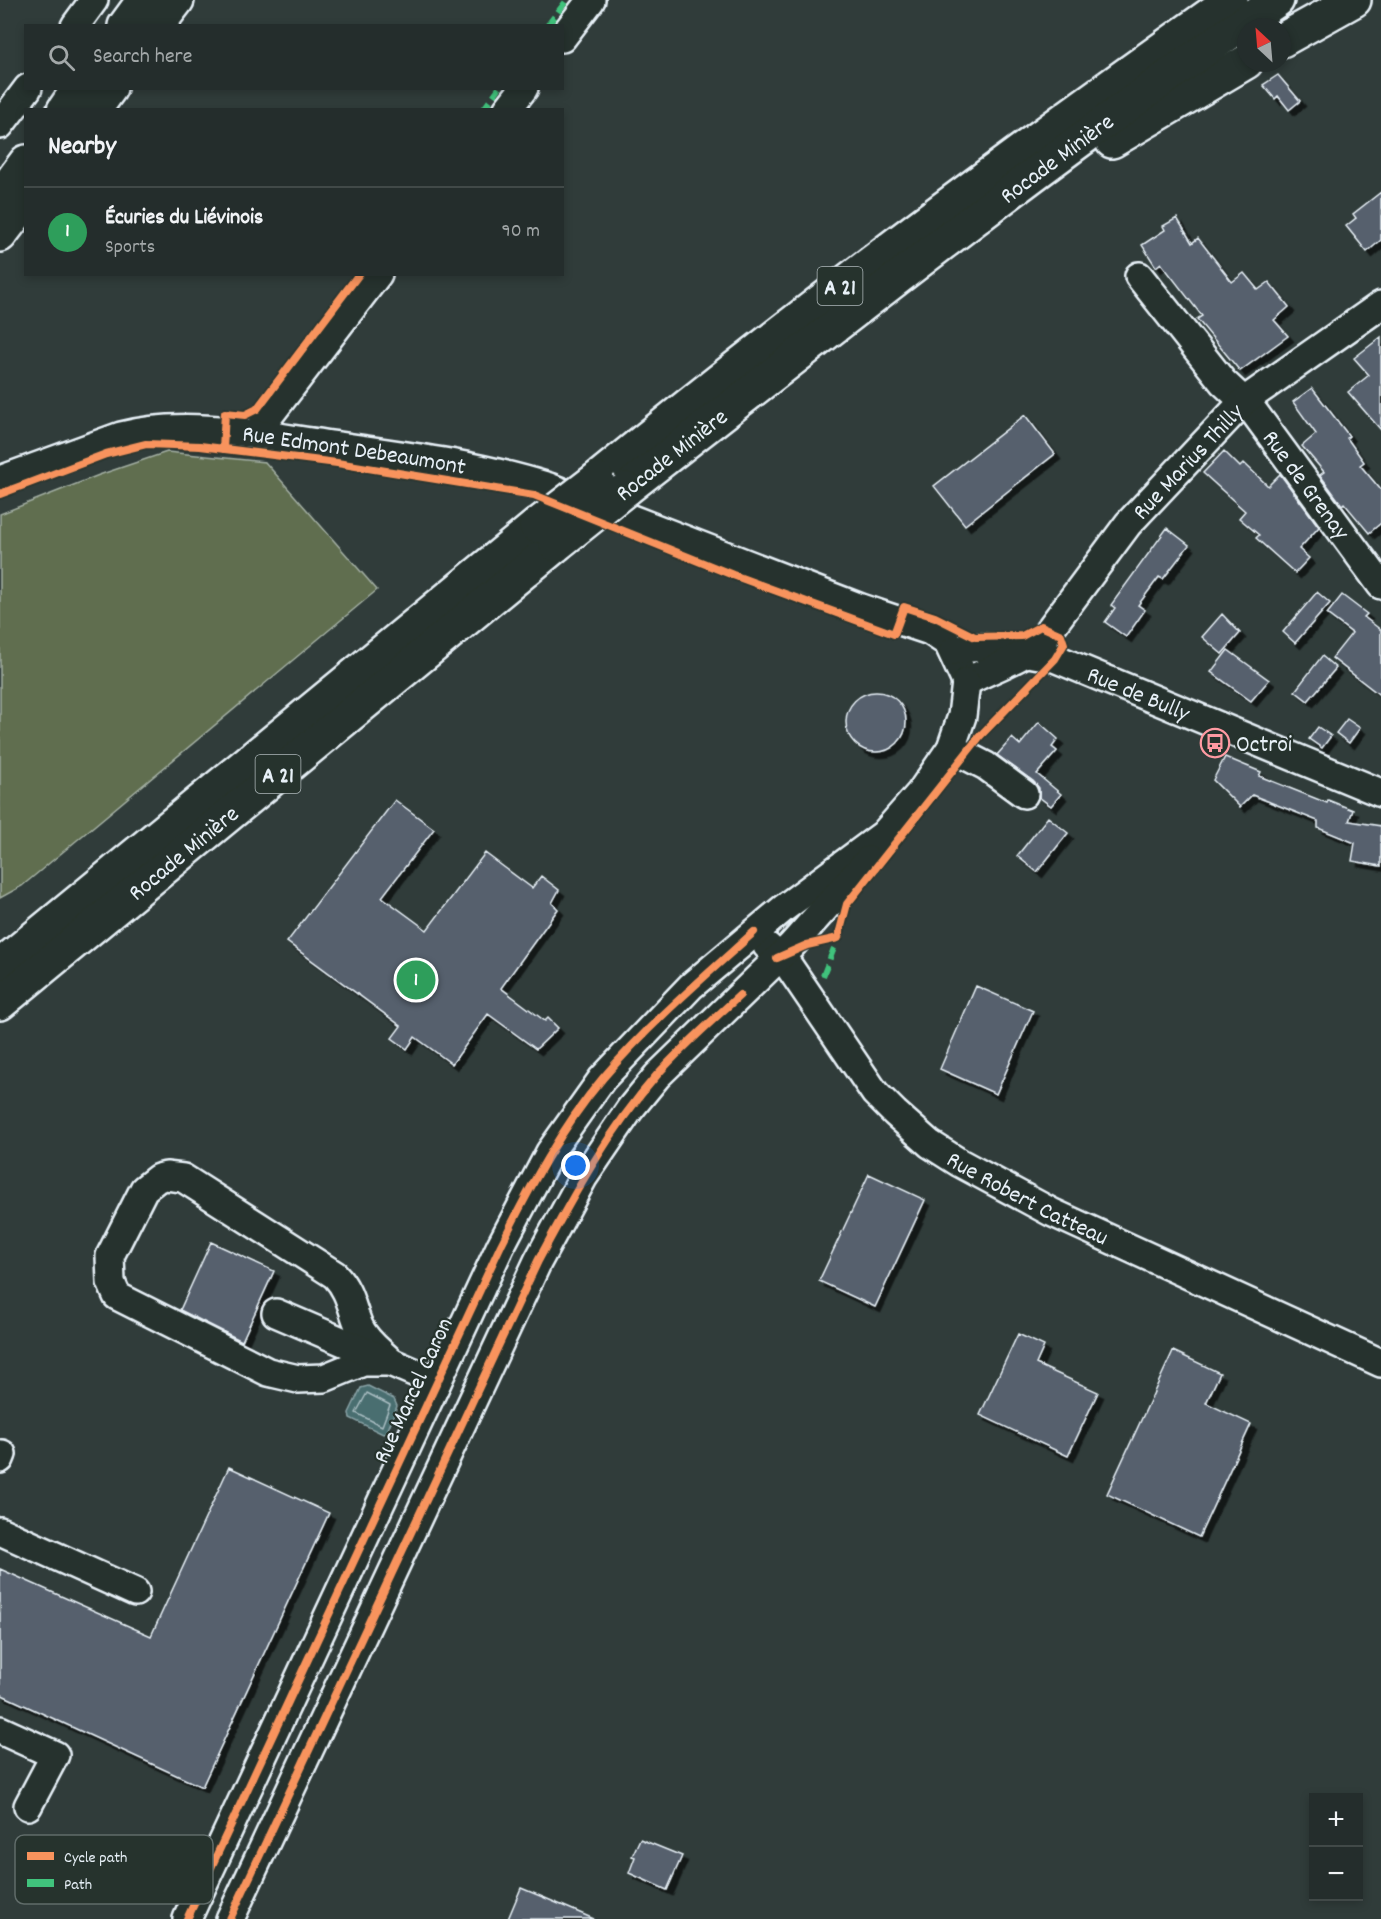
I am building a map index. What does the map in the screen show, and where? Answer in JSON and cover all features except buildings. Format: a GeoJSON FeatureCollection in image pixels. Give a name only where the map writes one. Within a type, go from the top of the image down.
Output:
{"type":"FeatureCollection","features":[{"type":"Feature","properties":{"kind":"main road"},"geometry":{"type":"LineString","coordinates":[[126,24],[144,0]]}},
{"type":"Feature","properties":{"kind":"main road"},"geometry":{"type":"LineString","coordinates":[[159,24],[177,0]]}},
{"type":"Feature","properties":{"kind":"main road"},"geometry":{"type":"LineString","coordinates":[[1050,127],[1201,0]]}},
{"type":"Feature","properties":{"kind":"main road","name":"Rocade Minière"},"geometry":{"type":"LineString","coordinates":[[612,484],[854,275],[1050,127],[1231,0]]}},
{"type":"Feature","properties":{"kind":"main road","name":"Rocade Minière"},"geometry":{"type":"LineString","coordinates":[[0,966],[612,484],[1206,49],[1278,0]]}},
{"type":"Feature","properties":{"kind":"main road"},"geometry":{"type":"LineString","coordinates":[[1291,35],[1354,0]]}},
{"type":"Feature","properties":{"kind":"main road"},"geometry":{"type":"LineString","coordinates":[[1011,192],[1041,189],[1114,140],[1237,67]]}},
{"type":"Feature","properties":{"kind":"main road"},"geometry":{"type":"LineString","coordinates":[[65,108],[78,90]]}},
{"type":"Feature","properties":{"kind":"main road"},"geometry":{"type":"LineString","coordinates":[[95,108],[109,90]]}},
{"type":"Feature","properties":{"kind":"main road"},"geometry":{"type":"LineString","coordinates":[[0,196],[24,165]]}},
{"type":"Feature","properties":{"kind":"main road"},"geometry":{"type":"LineString","coordinates":[[0,235],[24,204]]}},
{"type":"Feature","properties":{"kind":"main road","name":"Rocade Minière"},"geometry":{"type":"LineString","coordinates":[[0,1003],[546,535]]}},
{"type":"Feature","properties":{"kind":"street"},"geometry":{"type":"LineString","coordinates":[[76,24],[94,0]]}},
{"type":"Feature","properties":{"kind":"street"},"geometry":{"type":"LineString","coordinates":[[564,35],[591,0]]}},
{"type":"Feature","properties":{"kind":"street"},"geometry":{"type":"LineString","coordinates":[[0,125],[26,90]]}},
{"type":"Feature","properties":{"kind":"street"},"geometry":{"type":"LineString","coordinates":[[509,108],[522,90]]}},
{"type":"Feature","properties":{"kind":"street"},"geometry":{"type":"LineString","coordinates":[[255,434],[376,276]]}},
{"type":"Feature","properties":{"kind":"street","name":"Rue de Grenay"},"geometry":{"type":"LineString","coordinates":[[1139,276],[1223,382],[1251,408],[1381,585]]}},
{"type":"Feature","properties":{"kind":"street","name":"Rue Marius Thilly"},"geometry":{"type":"LineString","coordinates":[[1028,654],[1050,630],[1128,524],[1244,401],[1381,305]]}},
{"type":"Feature","properties":{"kind":"street","name":"Rue Edmont Debeaumont"},"geometry":{"type":"LineString","coordinates":[[0,480],[141,430],[168,429],[255,434],[443,461],[501,472],[549,487],[861,608],[930,630],[942,638],[953,651]]}},
{"type":"Feature","properties":{"kind":"street","name":"Rue de Bully"},"geometry":{"type":"LineString","coordinates":[[953,651],[970,646],[1000,646],[1028,654],[1052,657],[1381,793]]}},
{"type":"Feature","properties":{"kind":"street"},"geometry":{"type":"LineString","coordinates":[[953,651],[966,682],[1006,661],[1028,654]]}},
{"type":"Feature","properties":{"kind":"street","name":"Rue Marcel Caron"},"geometry":{"type":"LineString","coordinates":[[213,1863],[525,1196],[550,1152],[601,1081],[691,986],[754,932],[884,834],[926,785],[951,748],[962,716],[966,682]]}},
{"type":"Feature","properties":{"kind":"street"},"geometry":{"type":"LineString","coordinates":[[951,748],[986,766],[1024,794]]}},
{"type":"Feature","properties":{"kind":"street","name":"Rue Marcel Caron"},"geometry":{"type":"LineString","coordinates":[[230,1919],[538,1261],[583,1178],[630,1109],[657,1076],[816,920],[881,845],[884,834]]}},
{"type":"Feature","properties":{"kind":"street","name":"Rue Robert Catteau"},"geometry":{"type":"LineString","coordinates":[[754,932],[777,958],[788,965],[875,1093],[930,1144],[997,1185],[1051,1212],[1381,1363]]}},
{"type":"Feature","properties":{"kind":"street"},"geometry":{"type":"LineString","coordinates":[[550,1152],[583,1178]]}},
{"type":"Feature","properties":{"kind":"street"},"geometry":{"type":"LineString","coordinates":[[158,1178],[183,1178],[335,1275],[345,1286],[359,1327],[366,1338],[391,1362],[363,1362],[324,1378],[298,1379],[268,1372],[117,1296],[111,1282],[110,1256],[144,1189],[158,1178]]}},
{"type":"Feature","properties":{"kind":"street"},"geometry":{"type":"LineString","coordinates":[[276,1313],[437,1382]]}},
{"type":"Feature","properties":{"kind":"street"},"geometry":{"type":"LineString","coordinates":[[0,1531],[135,1592]]}},
{"type":"Feature","properties":{"kind":"street"},"geometry":{"type":"LineString","coordinates":[[0,1730],[55,1755],[28,1806]]}},
{"type":"Feature","properties":{"kind":"street","name":"Rue Marcel Caron"},"geometry":{"type":"LineString","coordinates":[[187,1919],[194,1904]]}},
{"type":"Feature","properties":{"kind":"green space"},"geometry":{"type":"Polygon","coordinates":[[[167,452],[265,462],[377,590],[22,886],[0,898],[0,514],[99,475],[167,452]]]}},
{"type":"Feature","properties":{"kind":"water"},"geometry":{"type":"Polygon","coordinates":[[[368,1386],[394,1399],[397,1406],[387,1432],[383,1434],[350,1418],[349,1413],[361,1388],[368,1386]]]}},
{"type":"Feature","properties":{"kind":"marked path"},"geometry":{"type":"LineString","coordinates":[[549,24],[567,0]]}},
{"type":"Feature","properties":{"kind":"marked path"},"geometry":{"type":"LineString","coordinates":[[484,108],[498,90]]}},
{"type":"Feature","properties":{"kind":"marked path"},"geometry":{"type":"LineString","coordinates":[[823,976],[838,938]]}},
{"type":"Feature","properties":{"kind":"cycle path"},"geometry":{"type":"LineString","coordinates":[[223,449],[225,413],[245,415],[257,409],[357,276]]}},
{"type":"Feature","properties":{"kind":"cycle path"},"geometry":{"type":"LineString","coordinates":[[0,494],[106,454],[146,444],[200,446],[337,463],[534,495],[733,575],[894,634],[904,607],[935,617],[975,637],[1022,636],[1041,626],[1061,635],[1064,644],[1055,659],[980,736],[847,904],[838,938],[807,945],[777,958]]}},
{"type":"Feature","properties":{"kind":"cycle path"},"geometry":{"type":"LineString","coordinates":[[213,1863],[501,1245],[547,1158],[573,1117],[621,1058],[676,1002],[754,932]]}},
{"type":"Feature","properties":{"kind":"cycle path"},"geometry":{"type":"LineString","coordinates":[[230,1919],[538,1261],[564,1212],[607,1141],[639,1096],[677,1054],[740,995]]}},
{"type":"Feature","properties":{"kind":"cycle path"},"geometry":{"type":"LineString","coordinates":[[187,1919],[194,1904]]}},
{"type":"Feature","properties":{"kind":"place","name":"Octroi"},"geometry":{"type":"Point","coordinates":[1215,743]}},
{"type":"Feature","properties":{"kind":"place","name":"Écuries du Liévinois"},"geometry":{"type":"Point","coordinates":[416,980]}}]}
